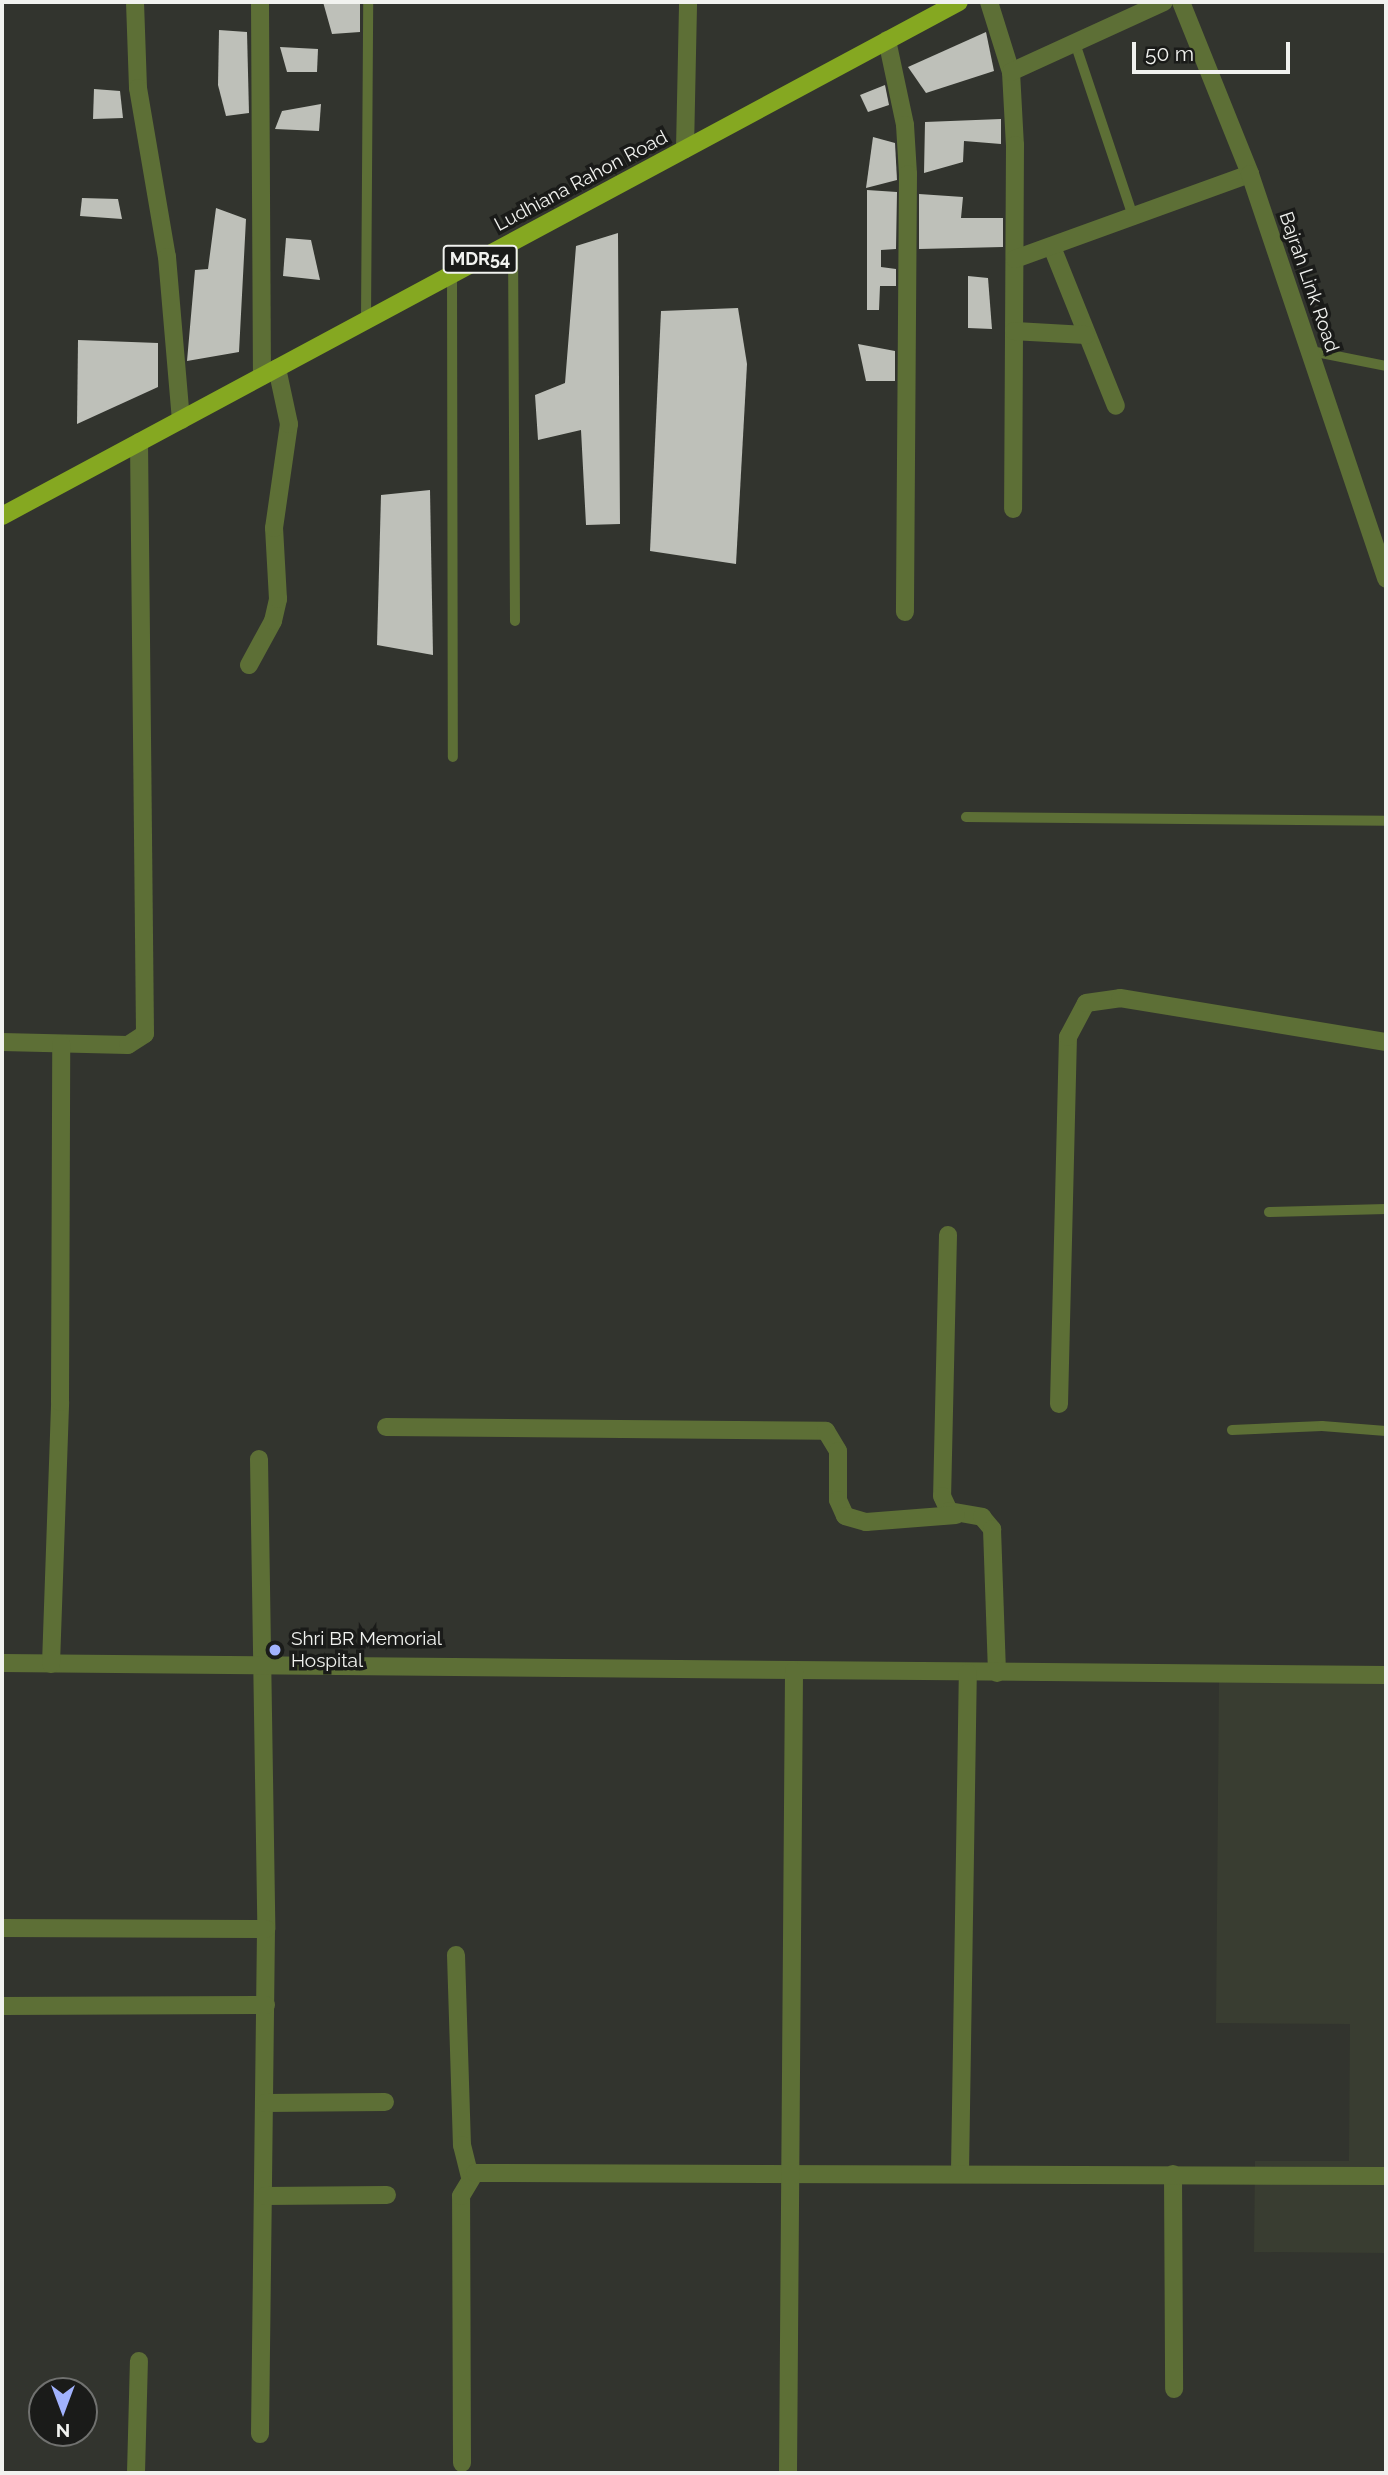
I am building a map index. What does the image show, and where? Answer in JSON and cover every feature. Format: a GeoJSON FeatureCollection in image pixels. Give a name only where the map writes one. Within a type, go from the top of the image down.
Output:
{"type":"FeatureCollection","features":[{"type":"Feature","properties":{"kind":"main road","name":"Ludhiana Rahon Road"},"geometry":{"type":"LineString","coordinates":[[2,516],[959,2]]}},
{"type":"Feature","properties":{"kind":"street"},"geometry":{"type":"LineString","coordinates":[[135,2],[138,88],[167,257],[181,420]]}},
{"type":"Feature","properties":{"kind":"street"},"geometry":{"type":"LineString","coordinates":[[249,665],[273,621],[278,599],[274,528],[289,424],[270,372],[260,2]]}},
{"type":"Feature","properties":{"kind":"street"},"geometry":{"type":"LineString","coordinates":[[685,149],[688,2]]}},
{"type":"Feature","properties":{"kind":"street"},"geometry":{"type":"LineString","coordinates":[[989,2],[1011,72],[1015,258],[1013,509]]}},
{"type":"Feature","properties":{"kind":"street"},"geometry":{"type":"LineString","coordinates":[[1011,72],[1164,2]]}},
{"type":"Feature","properties":{"kind":"street","name":"Bajrah Link Road"},"geometry":{"type":"LineString","coordinates":[[1181,2],[1250,174],[1386,579]]}},
{"type":"Feature","properties":{"kind":"street"},"geometry":{"type":"LineString","coordinates":[[887,40],[905,125],[908,174],[905,612]]}},
{"type":"Feature","properties":{"kind":"street"},"geometry":{"type":"LineString","coordinates":[[1015,258],[1134,219],[1250,174]]}},
{"type":"Feature","properties":{"kind":"street"},"geometry":{"type":"LineString","coordinates":[[1052,247],[1116,406]]}},
{"type":"Feature","properties":{"kind":"street"},"geometry":{"type":"LineString","coordinates":[[1014,331],[1086,335]]}},
{"type":"Feature","properties":{"kind":"street"},"geometry":{"type":"LineString","coordinates":[[2,1042],[128,1045],[145,1034],[139,442]]}},
{"type":"Feature","properties":{"kind":"street"},"geometry":{"type":"LineString","coordinates":[[1059,1404],[1068,1037],[1086,1003],[1120,998],[1386,1041]]}},
{"type":"Feature","properties":{"kind":"street"},"geometry":{"type":"LineString","coordinates":[[51,1664],[60,1402],[61,1044]]}},
{"type":"Feature","properties":{"kind":"street"},"geometry":{"type":"LineString","coordinates":[[948,1235],[941,1486],[944,1505],[956,1515]]}},
{"type":"Feature","properties":{"kind":"street"},"geometry":{"type":"LineString","coordinates":[[386,1427],[826,1432],[838,1451],[838,1500],[845,1516],[866,1522],[956,1515],[982,1517],[992,1529],[997,1673]]}},
{"type":"Feature","properties":{"kind":"street"},"geometry":{"type":"LineString","coordinates":[[259,1459],[266,1929],[265,2196],[260,2434]]}},
{"type":"Feature","properties":{"kind":"street"},"geometry":{"type":"LineString","coordinates":[[2,1663],[1386,1675]]}},
{"type":"Feature","properties":{"kind":"street"},"geometry":{"type":"LineString","coordinates":[[788,2473],[794,1671]]}},
{"type":"Feature","properties":{"kind":"street"},"geometry":{"type":"LineString","coordinates":[[960,2172],[968,1673]]}},
{"type":"Feature","properties":{"kind":"street"},"geometry":{"type":"LineString","coordinates":[[2,1928],[266,1929]]}},
{"type":"Feature","properties":{"kind":"street"},"geometry":{"type":"LineString","coordinates":[[456,1955],[462,2145],[470,2177],[461,2196],[463,2463]]}},
{"type":"Feature","properties":{"kind":"street"},"geometry":{"type":"LineString","coordinates":[[2,2006],[266,2005]]}},
{"type":"Feature","properties":{"kind":"street"},"geometry":{"type":"LineString","coordinates":[[265,2103],[386,2102]]}},
{"type":"Feature","properties":{"kind":"street"},"geometry":{"type":"LineString","coordinates":[[470,2177],[504,2170],[1386,2176]]}},
{"type":"Feature","properties":{"kind":"street"},"geometry":{"type":"LineString","coordinates":[[1173,2174],[1174,2389]]}},
{"type":"Feature","properties":{"kind":"street"},"geometry":{"type":"LineString","coordinates":[[265,2196],[387,2195]]}},
{"type":"Feature","properties":{"kind":"street"},"geometry":{"type":"LineString","coordinates":[[136,2473],[139,2361]]}},
{"type":"Feature","properties":{"kind":"lane"},"geometry":{"type":"LineString","coordinates":[[366,320],[368,2]]}},
{"type":"Feature","properties":{"kind":"lane"},"geometry":{"type":"LineString","coordinates":[[1075,43],[1134,219]]}},
{"type":"Feature","properties":{"kind":"lane"},"geometry":{"type":"LineString","coordinates":[[513,241],[515,621]]}},
{"type":"Feature","properties":{"kind":"lane"},"geometry":{"type":"LineString","coordinates":[[452,274],[453,757]]}},
{"type":"Feature","properties":{"kind":"lane"},"geometry":{"type":"LineString","coordinates":[[1311,351],[1386,366]]}},
{"type":"Feature","properties":{"kind":"lane"},"geometry":{"type":"LineString","coordinates":[[965,817],[1386,821]]}},
{"type":"Feature","properties":{"kind":"lane"},"geometry":{"type":"LineString","coordinates":[[1269,1212],[1386,1209]]}},
{"type":"Feature","properties":{"kind":"lane"},"geometry":{"type":"LineString","coordinates":[[1232,1430],[1322,1426],[1386,1431]]}},
{"type":"Feature","properties":{"kind":"shaded area"},"geometry":{"type":"Polygon","coordinates":[[[1219,1678],[1386,1680],[1386,2253],[1254,2252],[1255,2161],[1349,2161],[1350,2024],[1216,2023],[1219,1678]]]}},
{"type":"Feature","properties":{"kind":"building"},"geometry":{"type":"Polygon","coordinates":[[[323,2],[360,2],[360,32],[332,34],[323,2]]]}},
{"type":"Feature","properties":{"kind":"building"},"geometry":{"type":"Polygon","coordinates":[[[219,30],[247,32],[249,113],[226,116],[218,85],[219,30]]]}},
{"type":"Feature","properties":{"kind":"building"},"geometry":{"type":"Polygon","coordinates":[[[986,32],[994,71],[926,93],[908,67],[986,32]]]}},
{"type":"Feature","properties":{"kind":"building"},"geometry":{"type":"Polygon","coordinates":[[[280,47],[318,49],[317,72],[287,72],[280,47]]]}},
{"type":"Feature","properties":{"kind":"building"},"geometry":{"type":"Polygon","coordinates":[[[885,85],[889,105],[868,112],[860,95],[885,85]]]}},
{"type":"Feature","properties":{"kind":"building"},"geometry":{"type":"Polygon","coordinates":[[[94,89],[120,91],[123,118],[93,119],[94,89]]]}},
{"type":"Feature","properties":{"kind":"building"},"geometry":{"type":"Polygon","coordinates":[[[321,104],[319,131],[275,129],[282,111],[321,104]]]}},
{"type":"Feature","properties":{"kind":"building"},"geometry":{"type":"Polygon","coordinates":[[[1001,119],[1001,144],[964,141],[963,162],[924,173],[925,122],[1001,119]]]}},
{"type":"Feature","properties":{"kind":"building"},"geometry":{"type":"Polygon","coordinates":[[[873,137],[895,143],[897,180],[866,188],[873,137]]]}},
{"type":"Feature","properties":{"kind":"building"},"geometry":{"type":"Polygon","coordinates":[[[867,190],[897,192],[896,249],[881,250],[881,267],[896,269],[896,286],[880,286],[879,310],[867,310],[867,190]]]}},
{"type":"Feature","properties":{"kind":"building"},"geometry":{"type":"Polygon","coordinates":[[[919,194],[963,197],[961,218],[1003,218],[1003,247],[919,249],[919,194]]]}},
{"type":"Feature","properties":{"kind":"building"},"geometry":{"type":"Polygon","coordinates":[[[82,198],[118,199],[122,219],[80,216],[82,198]]]}},
{"type":"Feature","properties":{"kind":"building"},"geometry":{"type":"Polygon","coordinates":[[[216,208],[246,219],[239,352],[187,361],[195,270],[208,269],[216,208]]]}},
{"type":"Feature","properties":{"kind":"building"},"geometry":{"type":"Polygon","coordinates":[[[618,233],[620,524],[586,525],[581,430],[538,440],[535,395],[565,383],[576,246],[618,233]]]}},
{"type":"Feature","properties":{"kind":"building"},"geometry":{"type":"Polygon","coordinates":[[[286,238],[311,240],[320,280],[283,276],[286,238]]]}},
{"type":"Feature","properties":{"kind":"building"},"geometry":{"type":"Polygon","coordinates":[[[968,276],[988,278],[992,329],[968,328],[968,276]]]}},
{"type":"Feature","properties":{"kind":"building"},"geometry":{"type":"Polygon","coordinates":[[[738,308],[747,364],[736,564],[650,551],[661,311],[738,308]]]}},
{"type":"Feature","properties":{"kind":"building"},"geometry":{"type":"Polygon","coordinates":[[[78,340],[158,343],[158,387],[77,424],[78,340]]]}},
{"type":"Feature","properties":{"kind":"building"},"geometry":{"type":"Polygon","coordinates":[[[858,344],[895,351],[895,381],[866,381],[858,344]]]}},
{"type":"Feature","properties":{"kind":"building"},"geometry":{"type":"Polygon","coordinates":[[[430,490],[433,655],[377,645],[381,495],[430,490]]]}},
{"type":"Feature","properties":{"kind":"place","name":"Shri BR Memorial Hospital"},"geometry":{"type":"Point","coordinates":[275,1650]}}]}
